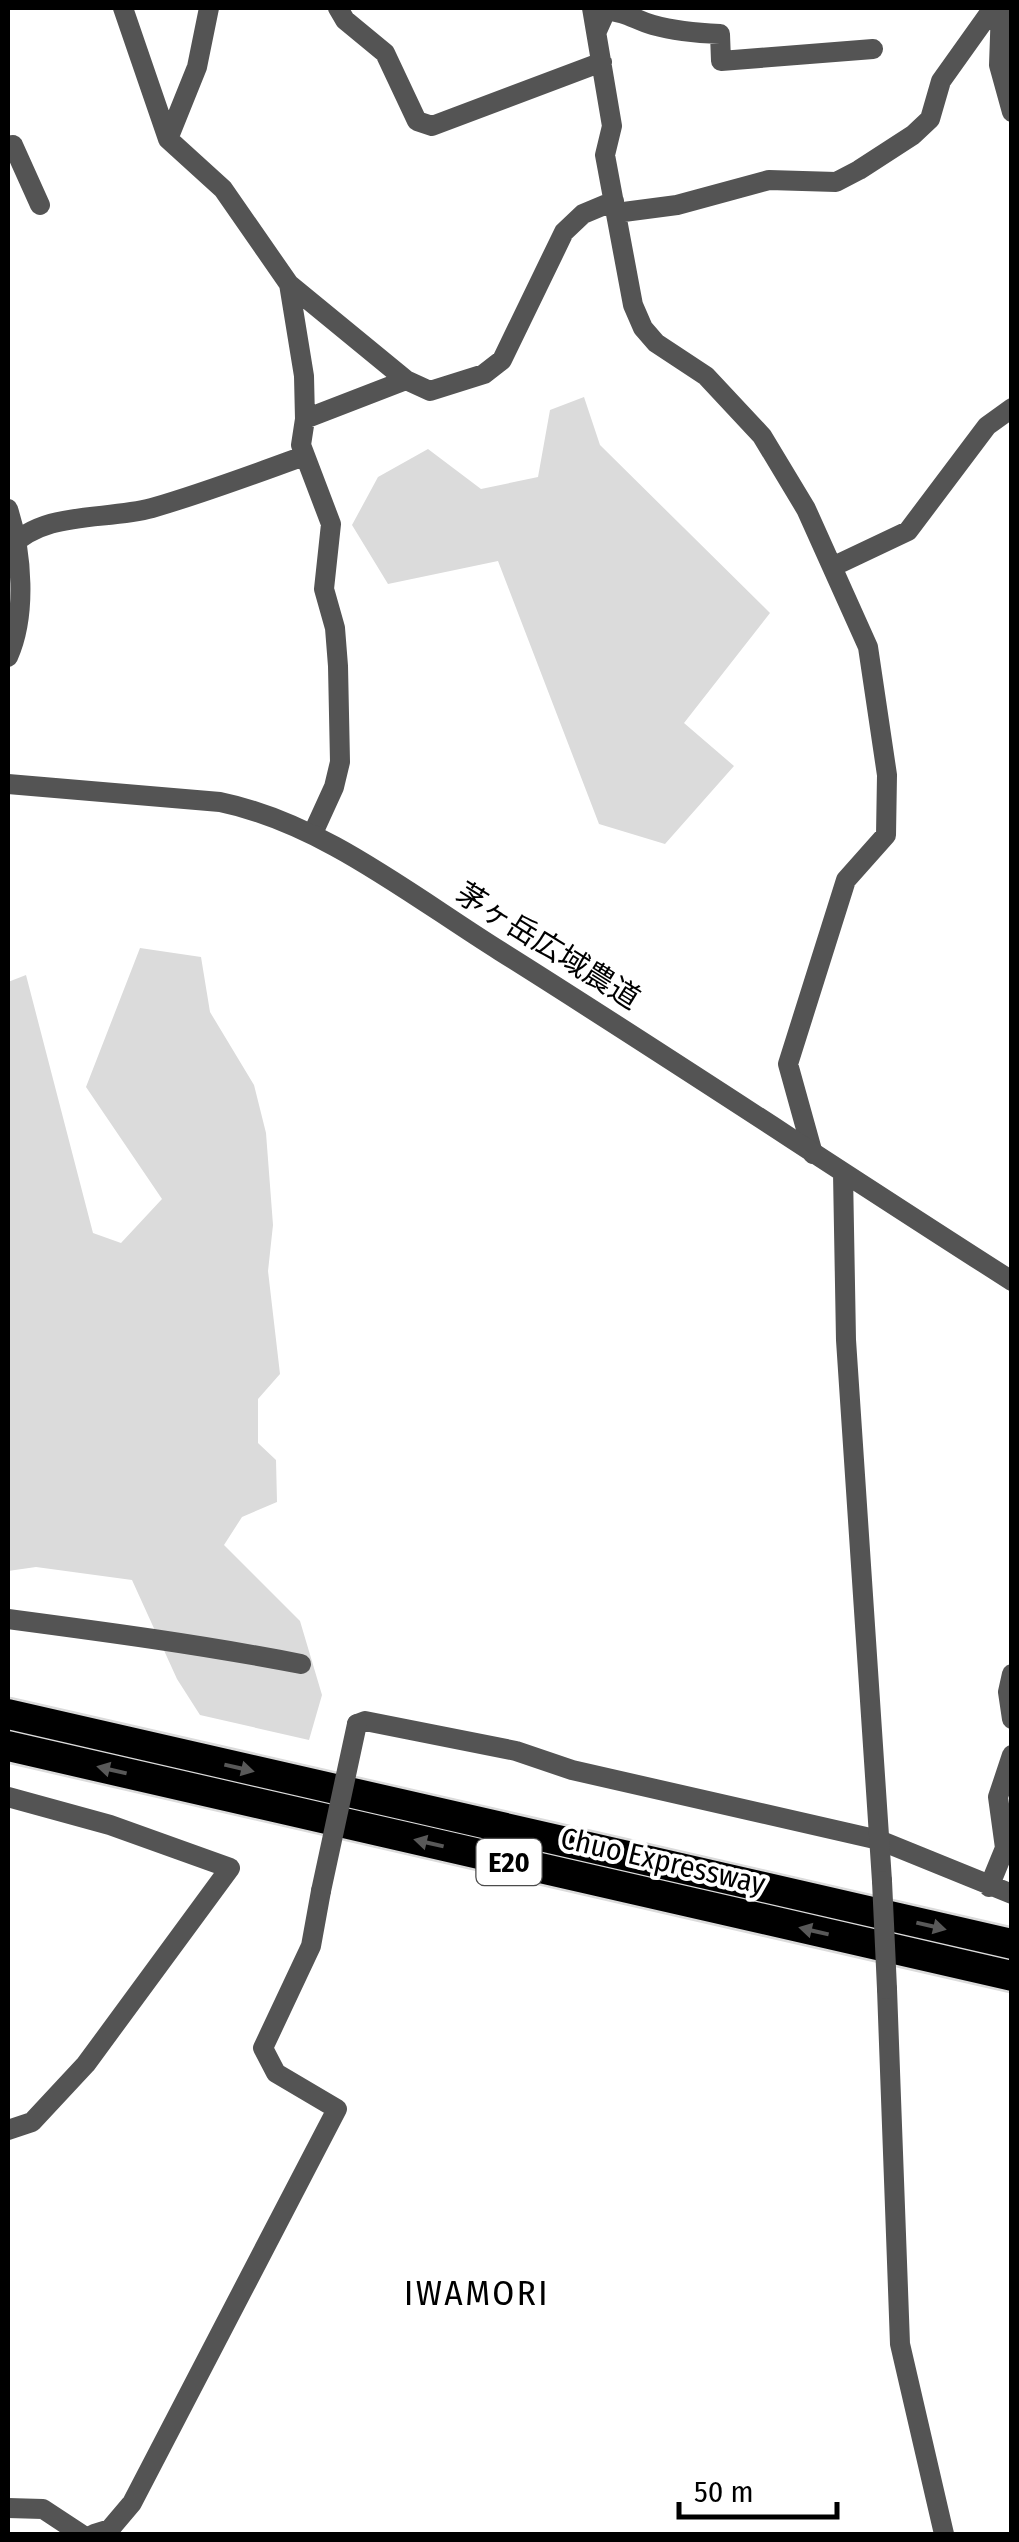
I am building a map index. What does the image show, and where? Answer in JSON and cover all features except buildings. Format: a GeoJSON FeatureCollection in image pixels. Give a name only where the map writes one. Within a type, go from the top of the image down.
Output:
{"type":"FeatureCollection","features":[{"type":"Feature","properties":{"kind":"highway","name":"Chuo Expressway"},"geometry":{"type":"LineString","coordinates":[[8,1714],[1012,1944]]}},
{"type":"Feature","properties":{"kind":"highway","name":"Chuo Expressway"},"geometry":{"type":"LineString","coordinates":[[8,1746],[1012,1976]]}},
{"type":"Feature","properties":{"kind":"street"},"geometry":{"type":"LineString","coordinates":[[124,8],[168,139],[223,189],[289,284],[406,380],[430,391],[484,374],[502,360],[564,232],[583,214],[615,207],[676,205],[769,180],[836,182],[860,170],[930,119],[941,80],[993,8]]}},
{"type":"Feature","properties":{"kind":"street"},"geometry":{"type":"LineString","coordinates":[[168,139],[198,67],[209,8]]}},
{"type":"Feature","properties":{"kind":"street"},"geometry":{"type":"LineString","coordinates":[[338,8],[344,20],[385,54],[416,121],[424,125],[432,126],[602,62]]}},
{"type":"Feature","properties":{"kind":"street"},"geometry":{"type":"LineString","coordinates":[[592,8],[612,126],[605,155],[633,304],[643,328],[670,354],[706,376],[762,436],[806,509],[868,647],[883,730],[889,817],[886,835],[841,891],[788,1064],[813,1154]]}},
{"type":"Feature","properties":{"kind":"street"},"geometry":{"type":"LineString","coordinates":[[1001,8],[999,65],[1012,112]]}},
{"type":"Feature","properties":{"kind":"street"},"geometry":{"type":"LineString","coordinates":[[596,31],[606,11],[623,11],[660,26],[720,34],[721,61],[873,49]]}},
{"type":"Feature","properties":{"kind":"street"},"geometry":{"type":"LineString","coordinates":[[8,148],[14,145],[40,205]]}},
{"type":"Feature","properties":{"kind":"street"},"geometry":{"type":"LineString","coordinates":[[289,284],[304,376],[305,419],[300,445],[331,524],[324,589],[338,666],[340,762],[334,787],[313,833]]}},
{"type":"Feature","properties":{"kind":"street"},"geometry":{"type":"LineString","coordinates":[[305,419],[406,380]]}},
{"type":"Feature","properties":{"kind":"street"},"geometry":{"type":"LineString","coordinates":[[832,567],[908,530],[987,426],[1012,408]]}},
{"type":"Feature","properties":{"kind":"street"},"geometry":{"type":"LineString","coordinates":[[12,544],[45,524],[147,509],[304,456]]}},
{"type":"Feature","properties":{"kind":"street"},"geometry":{"type":"LineString","coordinates":[[8,509],[16,639],[8,657]]}},
{"type":"Feature","properties":{"kind":"street","name":"茅ヶ岳広域農道"},"geometry":{"type":"LineString","coordinates":[[8,784],[220,802],[252,808],[313,833],[593,1009],[1012,1282]]}},
{"type":"Feature","properties":{"kind":"street"},"geometry":{"type":"LineString","coordinates":[[843,1174],[846,1340],[880,1840],[900,2344],[944,2534]]}},
{"type":"Feature","properties":{"kind":"street"},"geometry":{"type":"LineString","coordinates":[[8,1619],[166,1639],[301,1664]]}},
{"type":"Feature","properties":{"kind":"street"},"geometry":{"type":"LineString","coordinates":[[1012,1674],[1008,1692],[1012,1719]]}},
{"type":"Feature","properties":{"kind":"street"},"geometry":{"type":"LineString","coordinates":[[94,2534],[110,2530],[132,2504],[337,2109],[276,2073],[263,2048],[310,1946],[358,1724],[366,1721],[516,1751],[572,1770],[880,1840],[1012,1894]]}},
{"type":"Feature","properties":{"kind":"street"},"geometry":{"type":"LineString","coordinates":[[989,1887],[1005,1848],[998,1798],[1012,1755]]}},
{"type":"Feature","properties":{"kind":"street"},"geometry":{"type":"LineString","coordinates":[[8,1798],[110,1825],[230,1868],[86,2064],[32,2122],[8,2130]]}},
{"type":"Feature","properties":{"kind":"street"},"geometry":{"type":"LineString","coordinates":[[8,2508],[43,2510],[81,2534]]}},
{"type":"Feature","properties":{"kind":"shaded area"},"geometry":{"type":"Polygon","coordinates":[[[584,397],[600,445],[770,613],[684,723],[734,766],[665,844],[599,824],[498,561],[388,584],[352,525],[378,477],[428,449],[481,489],[538,477],[550,410],[584,397]]]}},
{"type":"Feature","properties":{"kind":"shaded area"},"geometry":{"type":"Polygon","coordinates":[[[140,948],[201,957],[210,1012],[254,1085],[266,1133],[273,1225],[268,1271],[280,1374],[258,1399],[258,1443],[276,1460],[277,1502],[242,1517],[224,1545],[300,1621],[322,1695],[309,1740],[200,1715],[177,1679],[132,1580],[36,1567],[8,1571],[8,982],[26,975],[93,1233],[121,1243],[162,1199],[86,1087],[140,948]]]}},
{"type":"Feature","properties":{"kind":"district","name":"IWAMORI"},"geometry":{"type":"Point","coordinates":[477,2293]}}]}
